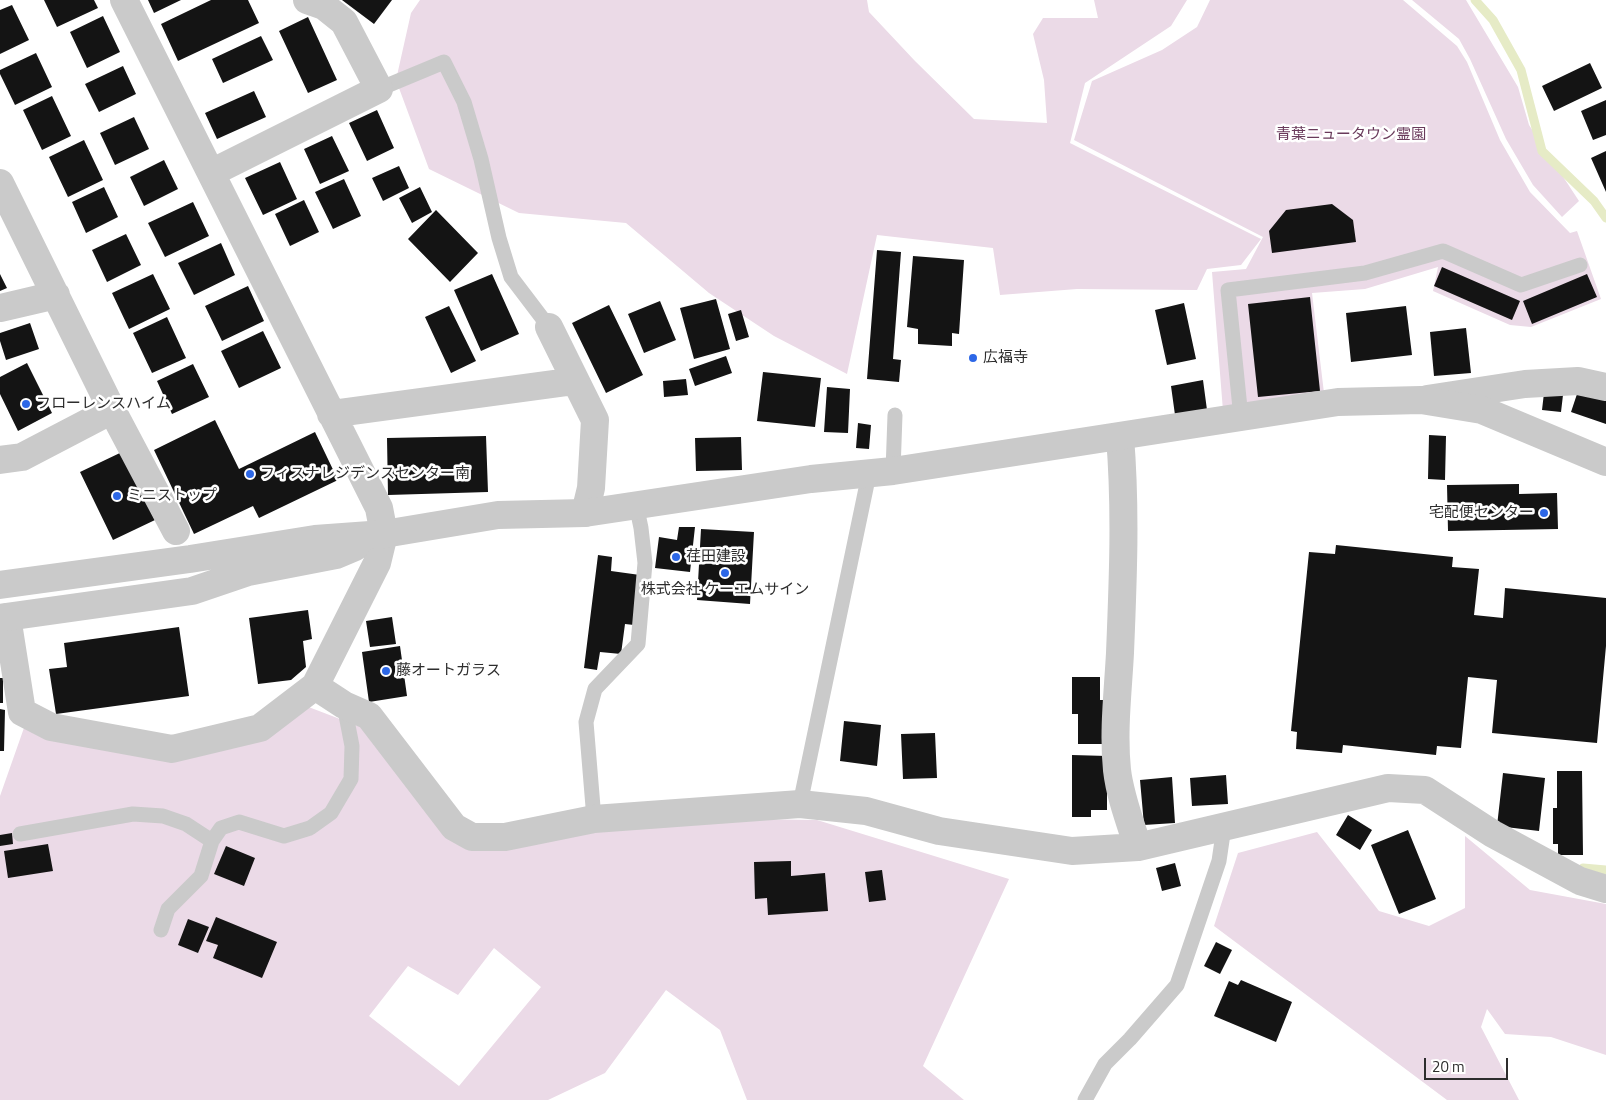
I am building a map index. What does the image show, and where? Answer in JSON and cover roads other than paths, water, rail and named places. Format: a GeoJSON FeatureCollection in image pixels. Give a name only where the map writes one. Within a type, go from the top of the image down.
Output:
{"type":"FeatureCollection","features":[{"type":"Feature","properties":{"kind":"street"},"geometry":{"type":"LineString","coordinates":[[124,0],[379,508],[384,534],[377,563],[315,686],[260,728],[172,749],[51,727],[22,712],[3,617],[192,591],[248,572],[336,555],[384,534]]}},
{"type":"Feature","properties":{"kind":"street"},"geometry":{"type":"LineString","coordinates":[[211,173],[379,89],[344,22],[324,6],[307,0]]}},
{"type":"Feature","properties":{"kind":"street"},"geometry":{"type":"LineString","coordinates":[[0,183],[112,410],[176,531]]}},
{"type":"Feature","properties":{"kind":"street"},"geometry":{"type":"LineString","coordinates":[[0,308],[56,295]]}},
{"type":"Feature","properties":{"kind":"street"},"geometry":{"type":"LineString","coordinates":[[549,326],[595,420],[590,488],[585,513]]}},
{"type":"Feature","properties":{"kind":"street"},"geometry":{"type":"LineString","coordinates":[[332,414],[575,381]]}},
{"type":"Feature","properties":{"kind":"street"},"geometry":{"type":"LineString","coordinates":[[0,585],[190,559],[314,539],[384,534],[498,515],[585,513],[811,479],[881,472],[1338,402],[1421,400],[1525,384],[1578,381],[1606,387]]}},
{"type":"Feature","properties":{"kind":"street"},"geometry":{"type":"LineString","coordinates":[[1421,400],[1482,410],[1606,462]]}},
{"type":"Feature","properties":{"kind":"street"},"geometry":{"type":"LineString","coordinates":[[0,460],[22,458],[112,410]]}},
{"type":"Feature","properties":{"kind":"street"},"geometry":{"type":"LineString","coordinates":[[1120,436],[1124,495],[1124,562],[1116,731],[1117,771],[1126,813],[1138,847]]}},
{"type":"Feature","properties":{"kind":"street"},"geometry":{"type":"LineString","coordinates":[[315,686],[344,705],[369,716],[454,827],[472,837],[505,837],[594,819],[800,804],[866,811],[939,831],[1072,851],[1138,847],[1388,788],[1425,790],[1502,839],[1580,881],[1606,888]]}},
{"type":"Feature","properties":{"kind":"lane"},"geometry":{"type":"LineString","coordinates":[[379,89],[444,62],[466,111],[481,159],[499,238],[511,277],[549,326]]}},
{"type":"Feature","properties":{"kind":"lane"},"geometry":{"type":"LineString","coordinates":[[1241,418],[1228,290],[1365,273],[1443,251],[1521,285],[1580,265]]}},
{"type":"Feature","properties":{"kind":"lane"},"geometry":{"type":"LineString","coordinates":[[800,804],[895,416]]}},
{"type":"Feature","properties":{"kind":"lane"},"geometry":{"type":"LineString","coordinates":[[594,819],[586,722],[595,689],[638,644],[645,563],[636,504]]}},
{"type":"Feature","properties":{"kind":"lane"},"geometry":{"type":"LineString","coordinates":[[161,930],[168,909],[200,876],[212,841],[221,828],[239,822],[284,836],[310,828],[331,813],[351,779],[352,746],[344,705]]}},
{"type":"Feature","properties":{"kind":"lane"},"geometry":{"type":"LineString","coordinates":[[20,834],[133,814],[164,816],[186,824],[212,841]]}},
{"type":"Feature","properties":{"kind":"lane"},"geometry":{"type":"LineString","coordinates":[[1085,1100],[1105,1064],[1130,1039],[1177,985],[1219,861],[1224,826]]}},
{"type":"Feature","properties":{"kind":"waterway"},"geometry":{"type":"LineString","coordinates":[[1475,0],[1493,20],[1521,70],[1542,151],[1594,201],[1606,218]]}},
{"type":"Feature","properties":{"kind":"waterway"},"geometry":{"type":"LineString","coordinates":[[1583,868],[1606,870]]}},
{"type":"Feature","properties":{"kind":"place","name":"広福寺"},"geometry":{"type":"Point","coordinates":[973,358]}},
{"type":"Feature","properties":{"kind":"place","name":"フローレンスハイム"},"geometry":{"type":"Point","coordinates":[26,404]}},
{"type":"Feature","properties":{"kind":"place","name":"フィスナレジデンスセンター南"},"geometry":{"type":"Point","coordinates":[250,474]}},
{"type":"Feature","properties":{"kind":"place","name":"ミニストップ"},"geometry":{"type":"Point","coordinates":[117,496]}},
{"type":"Feature","properties":{"kind":"place","name":"宅配便センター"},"geometry":{"type":"Point","coordinates":[1544,513]}},
{"type":"Feature","properties":{"kind":"place","name":"荏田建設"},"geometry":{"type":"Point","coordinates":[676,557]}},
{"type":"Feature","properties":{"kind":"place","name":"株式会社 ケーエムサイン"},"geometry":{"type":"Point","coordinates":[725,573]}},
{"type":"Feature","properties":{"kind":"place","name":"藤オートガラス"},"geometry":{"type":"Point","coordinates":[386,671]}},
{"type":"Feature","properties":{"kind":"park label","name":"青葉ニュータウン霊園"},"geometry":{"type":"Point","coordinates":[1351,135]}}]}
